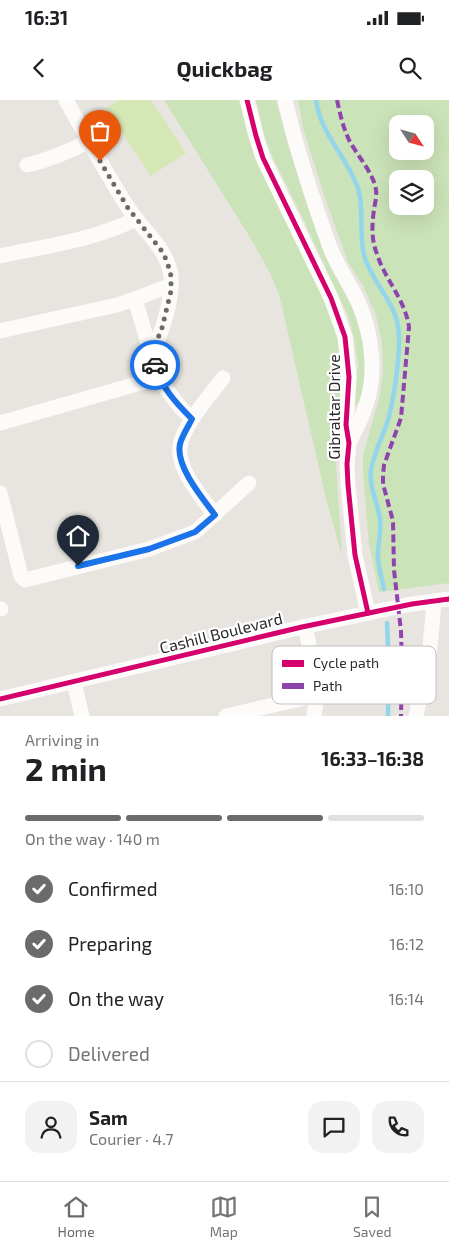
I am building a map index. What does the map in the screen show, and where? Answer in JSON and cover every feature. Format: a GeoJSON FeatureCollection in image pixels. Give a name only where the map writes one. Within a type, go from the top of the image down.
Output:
{"type":"FeatureCollection","features":[{"type":"Feature","properties":{"kind":"street"},"geometry":{"type":"LineString","coordinates":[[66,100],[114,187],[136,219],[161,250],[167,261],[171,285],[162,328],[152,353]]}},
{"type":"Feature","properties":{"kind":"street","name":"Gibraltar Drive"},"geometry":{"type":"LineString","coordinates":[[247,100],[263,158],[331,298],[342,328],[348,358],[349,376],[346,426],[349,443],[347,464],[352,529],[355,555],[368,613]]}},
{"type":"Feature","properties":{"kind":"street","name":"Gibraltar Drive"},"geometry":{"type":"LineString","coordinates":[[285,100],[303,167],[325,232],[337,265],[358,302],[370,342],[372,355],[370,390],[362,416],[349,443]]}},
{"type":"Feature","properties":{"kind":"street"},"geometry":{"type":"LineString","coordinates":[[27,165],[66,154],[89,141]]}},
{"type":"Feature","properties":{"kind":"street"},"geometry":{"type":"LineString","coordinates":[[0,256],[99,235],[120,228],[136,219]]}},
{"type":"Feature","properties":{"kind":"street"},"geometry":{"type":"LineString","coordinates":[[0,332],[135,300],[171,285]]}},
{"type":"Feature","properties":{"kind":"street"},"geometry":{"type":"LineString","coordinates":[[135,300],[158,378],[180,407],[192,419]]}},
{"type":"Feature","properties":{"kind":"street"},"geometry":{"type":"LineString","coordinates":[[0,423],[158,378]]}},
{"type":"Feature","properties":{"kind":"street"},"geometry":{"type":"LineString","coordinates":[[215,515],[193,485],[180,455],[180,445],[192,419],[223,378]]}},
{"type":"Feature","properties":{"kind":"street"},"geometry":{"type":"LineString","coordinates":[[0,493],[21,576],[25,580],[149,549],[195,532],[249,483]]}},
{"type":"Feature","properties":{"kind":"street","name":"Cashill Boulevard"},"geometry":{"type":"LineString","coordinates":[[0,699],[305,626],[434,601],[449,600]]}},
{"type":"Feature","properties":{"kind":"street"},"geometry":{"type":"LineString","coordinates":[[430,646],[434,601]]}},
{"type":"Feature","properties":{"kind":"street"},"geometry":{"type":"LineString","coordinates":[[305,626],[309,646]]}},
{"type":"Feature","properties":{"kind":"street"},"geometry":{"type":"LineString","coordinates":[[74,682],[82,716]]}},
{"type":"Feature","properties":{"kind":"street"},"geometry":{"type":"LineString","coordinates":[[226,716],[278,704]]}},
{"type":"Feature","properties":{"kind":"green space"},"geometry":{"type":"Polygon","coordinates":[[[119,100],[151,100],[186,153],[151,176],[106,108],[119,100]]]}},
{"type":"Feature","properties":{"kind":"green space"},"geometry":{"type":"Polygon","coordinates":[[[164,100],[240,100],[254,154],[331,314],[338,339],[342,365],[335,448],[342,557],[325,494],[279,294],[269,271],[251,239],[164,100]]]}},
{"type":"Feature","properties":{"kind":"green space"},"geometry":{"type":"Polygon","coordinates":[[[256,100],[276,100],[287,142],[313,221],[331,268],[353,309],[358,324],[364,346],[365,374],[361,401],[355,405],[358,364],[354,337],[348,316],[273,158],[266,141],[256,100]]]}},
{"type":"Feature","properties":{"kind":"green space"},"geometry":{"type":"Polygon","coordinates":[[[298,100],[449,100],[449,583],[379,592],[369,544],[363,455],[379,399],[383,374],[382,343],[376,315],[363,286],[348,262],[303,128],[298,100]]]}},
{"type":"Feature","properties":{"kind":"waterway"},"geometry":{"type":"LineString","coordinates":[[316,100],[322,122],[355,181],[360,199],[364,255],[371,273],[392,307],[398,326],[399,347],[393,399],[371,470],[372,488],[380,518],[378,559],[384,589]]}},
{"type":"Feature","properties":{"kind":"waterway"},"geometry":{"type":"LineString","coordinates":[[387,623],[388,646]]}},
{"type":"Feature","properties":{"kind":"waterway"},"geometry":{"type":"LineString","coordinates":[[388,704],[388,716]]}},
{"type":"Feature","properties":{"kind":"marked path"},"geometry":{"type":"LineString","coordinates":[[337,100],[349,140],[375,184],[376,195],[372,232],[375,248],[403,307],[409,327],[401,418],[384,465],[383,475],[383,484],[393,521],[394,570],[401,646]]}},
{"type":"Feature","properties":{"kind":"marked path"},"geometry":{"type":"LineString","coordinates":[[401,704],[401,716]]}},
{"type":"Feature","properties":{"kind":"cycle path"},"geometry":{"type":"LineString","coordinates":[[247,100],[263,158],[331,298],[345,337],[349,377],[346,425],[349,443],[348,485],[355,555],[368,613]]}},
{"type":"Feature","properties":{"kind":"cycle path"},"geometry":{"type":"LineString","coordinates":[[0,699],[302,627],[412,604],[449,599]]}},
{"type":"Feature","properties":{"kind":"way so far"},"geometry":{"type":"LineString","coordinates":[[100,161],[128,208],[153,239],[167,261],[171,276],[171,291],[162,328],[152,353],[155,365]]}},
{"type":"Feature","properties":{"kind":"route"},"geometry":{"type":"LineString","coordinates":[[78,566],[149,549],[195,532],[215,515],[193,485],[180,455],[180,445],[192,419],[163,386],[158,378],[155,365]]}}]}
